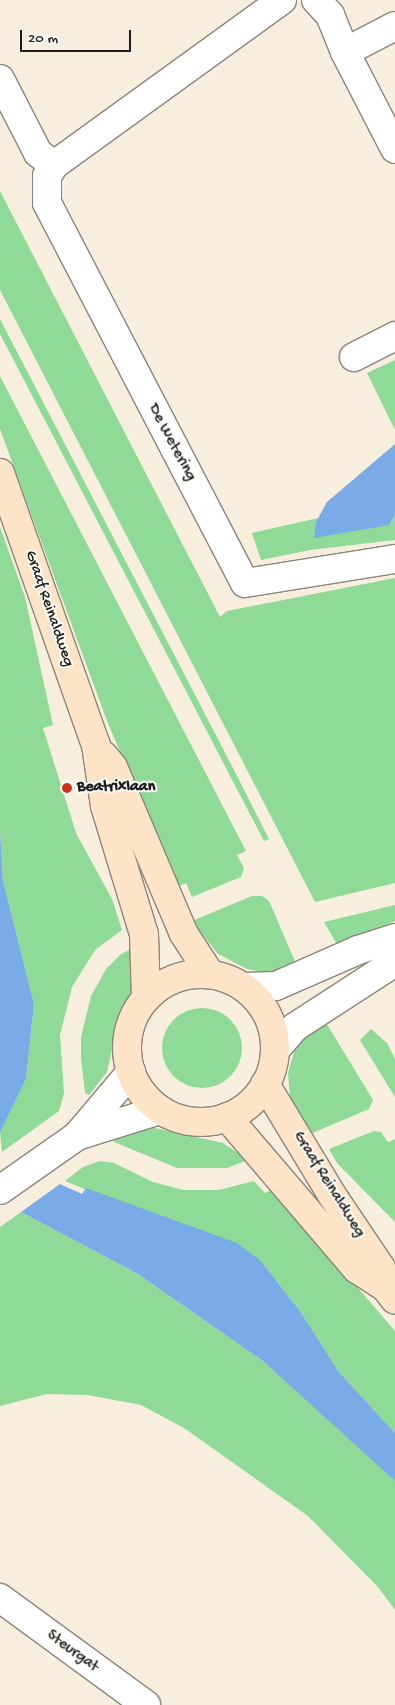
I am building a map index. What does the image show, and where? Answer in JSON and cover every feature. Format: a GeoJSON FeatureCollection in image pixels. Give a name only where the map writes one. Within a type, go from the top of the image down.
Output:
{"type":"FeatureCollection","features":[{"type":"Feature","properties":{"kind":"main road","name":"Graaf Reinaldweg"},"geometry":{"type":"LineString","coordinates":[[0,474],[96,744],[105,806],[144,934],[146,998]]}},
{"type":"Feature","properties":{"kind":"main road","name":"Graaf Reinaldweg"},"geometry":{"type":"LineString","coordinates":[[96,744],[113,767],[184,934],[210,974]]}},
{"type":"Feature","properties":{"kind":"main road"},"geometry":{"type":"LineString","coordinates":[[210,974],[244,987],[267,1015],[275,1050],[266,1084],[249,1104],[227,1117],[188,1121],[160,1110],[142,1093],[131,1072],[127,1037],[132,1020],[146,998],[162,985],[182,976],[210,974]]}},
{"type":"Feature","properties":{"kind":"main road","name":"Graaf Reinaldweg"},"geometry":{"type":"LineString","coordinates":[[266,1084],[332,1195],[382,1268],[390,1294]]}},
{"type":"Feature","properties":{"kind":"main road","name":"Graaf Reinaldweg"},"geometry":{"type":"LineString","coordinates":[[227,1117],[357,1268],[390,1294]]}},
{"type":"Feature","properties":{"kind":"street"},"geometry":{"type":"LineString","coordinates":[[0,79],[38,154],[54,165],[282,0]]}},
{"type":"Feature","properties":{"kind":"street"},"geometry":{"type":"LineString","coordinates":[[316,0],[330,15],[345,52],[395,149]]}},
{"type":"Feature","properties":{"kind":"street"},"geometry":{"type":"LineString","coordinates":[[345,52],[395,26]]}},
{"type":"Feature","properties":{"kind":"street","name":"De Wetering"},"geometry":{"type":"LineString","coordinates":[[54,165],[47,176],[45,189],[52,216],[244,583],[395,559]]}},
{"type":"Feature","properties":{"kind":"street"},"geometry":{"type":"LineString","coordinates":[[354,357],[395,336]]}},
{"type":"Feature","properties":{"kind":"street"},"geometry":{"type":"LineString","coordinates":[[244,987],[276,986],[358,950],[395,938]]}},
{"type":"Feature","properties":{"kind":"street"},"geometry":{"type":"LineString","coordinates":[[275,1050],[295,1027],[395,962]]}},
{"type":"Feature","properties":{"kind":"street"},"geometry":{"type":"LineString","coordinates":[[0,1190],[71,1140],[131,1072]]}},
{"type":"Feature","properties":{"kind":"street"},"geometry":{"type":"LineString","coordinates":[[71,1140],[160,1110]]}},
{"type":"Feature","properties":{"kind":"street","name":"Steurgat"},"geometry":{"type":"LineString","coordinates":[[0,1598],[146,1705]]}},
{"type":"Feature","properties":{"kind":"green space"},"geometry":{"type":"Polygon","coordinates":[[[0,191],[220,617],[227,611],[395,578],[395,883],[315,902],[0,290],[0,191]]]}},
{"type":"Feature","properties":{"kind":"green space"},"geometry":{"type":"Polygon","coordinates":[[[0,319],[269,839],[264,841],[0,334],[0,319]]]}},
{"type":"Feature","properties":{"kind":"green space"},"geometry":{"type":"Polygon","coordinates":[[[395,360],[395,430],[367,373],[395,360]]]}},
{"type":"Feature","properties":{"kind":"green space"},"geometry":{"type":"Polygon","coordinates":[[[0,376],[246,851],[237,855],[244,868],[241,877],[192,897],[186,883],[177,887],[107,721],[0,429],[0,376]]]}},
{"type":"Feature","properties":{"kind":"green space"},"geometry":{"type":"Polygon","coordinates":[[[395,515],[395,540],[310,550],[261,560],[252,533],[318,518],[391,522],[395,515]]]}},
{"type":"Feature","properties":{"kind":"green space"},"geometry":{"type":"Polygon","coordinates":[[[0,527],[25,597],[53,725],[43,728],[76,833],[112,899],[122,930],[95,950],[72,987],[60,1035],[64,1093],[59,1111],[2,1152],[0,1133],[26,1079],[34,1004],[3,881],[0,830],[0,527]]]}},
{"type":"Feature","properties":{"kind":"green space"},"geometry":{"type":"Polygon","coordinates":[[[252,896],[262,896],[269,901],[297,966],[271,973],[247,969],[218,954],[192,921],[252,896]]]}},
{"type":"Feature","properties":{"kind":"green space"},"geometry":{"type":"Polygon","coordinates":[[[395,905],[395,921],[338,946],[324,922],[395,905]]]}},
{"type":"Feature","properties":{"kind":"green space"},"geometry":{"type":"Polygon","coordinates":[[[135,947],[136,981],[119,1019],[107,1072],[89,1095],[85,1093],[81,1037],[91,996],[106,969],[121,954],[135,947]]]}},
{"type":"Feature","properties":{"kind":"green space"},"geometry":{"type":"Polygon","coordinates":[[[202,1008],[217,1011],[230,1020],[239,1033],[242,1048],[239,1063],[230,1076],[217,1085],[202,1088],[187,1085],[174,1076],[165,1063],[162,1048],[165,1033],[174,1020],[187,1011],[202,1008]]]}},
{"type":"Feature","properties":{"kind":"green space"},"geometry":{"type":"Polygon","coordinates":[[[325,1021],[373,1100],[369,1109],[308,1135],[290,1097],[288,1073],[294,1052],[302,1040],[325,1021]]]}},
{"type":"Feature","properties":{"kind":"green space"},"geometry":{"type":"Polygon","coordinates":[[[371,1029],[387,1043],[395,1059],[395,1097],[360,1040],[371,1029]]]}},
{"type":"Feature","properties":{"kind":"green space"},"geometry":{"type":"Polygon","coordinates":[[[150,1127],[223,1143],[248,1160],[227,1168],[177,1168],[114,1142],[113,1138],[150,1127]]]}},
{"type":"Feature","properties":{"kind":"green space"},"geometry":{"type":"Polygon","coordinates":[[[374,1131],[381,1132],[388,1142],[395,1139],[395,1222],[337,1163],[329,1149],[374,1131]]]}},
{"type":"Feature","properties":{"kind":"green space"},"geometry":{"type":"Polygon","coordinates":[[[100,1161],[114,1163],[153,1182],[183,1190],[219,1190],[254,1181],[265,1193],[273,1189],[395,1331],[395,1433],[339,1372],[300,1311],[261,1261],[65,1181],[83,1167],[100,1161]]]}},
{"type":"Feature","properties":{"kind":"green space"},"geometry":{"type":"Polygon","coordinates":[[[21,1212],[138,1274],[263,1361],[385,1470],[395,1481],[395,1610],[378,1587],[308,1516],[184,1428],[141,1405],[88,1395],[47,1394],[0,1406],[0,1227],[21,1212]]]}},
{"type":"Feature","properties":{"kind":"water"},"geometry":{"type":"Polygon","coordinates":[[[395,444],[395,515],[389,525],[314,538],[316,522],[327,502],[395,444]]]}},
{"type":"Feature","properties":{"kind":"water"},"geometry":{"type":"Polygon","coordinates":[[[0,830],[3,881],[34,1004],[26,1079],[0,1133],[0,830]]]}},
{"type":"Feature","properties":{"kind":"water"},"geometry":{"type":"Polygon","coordinates":[[[60,1184],[82,1194],[86,1188],[237,1243],[261,1261],[300,1311],[339,1372],[395,1433],[395,1481],[263,1361],[138,1274],[21,1212],[60,1184]]]}},
{"type":"Feature","properties":{"kind":"place","name":"Beatrixlaan"},"geometry":{"type":"Point","coordinates":[67,788]}}]}
